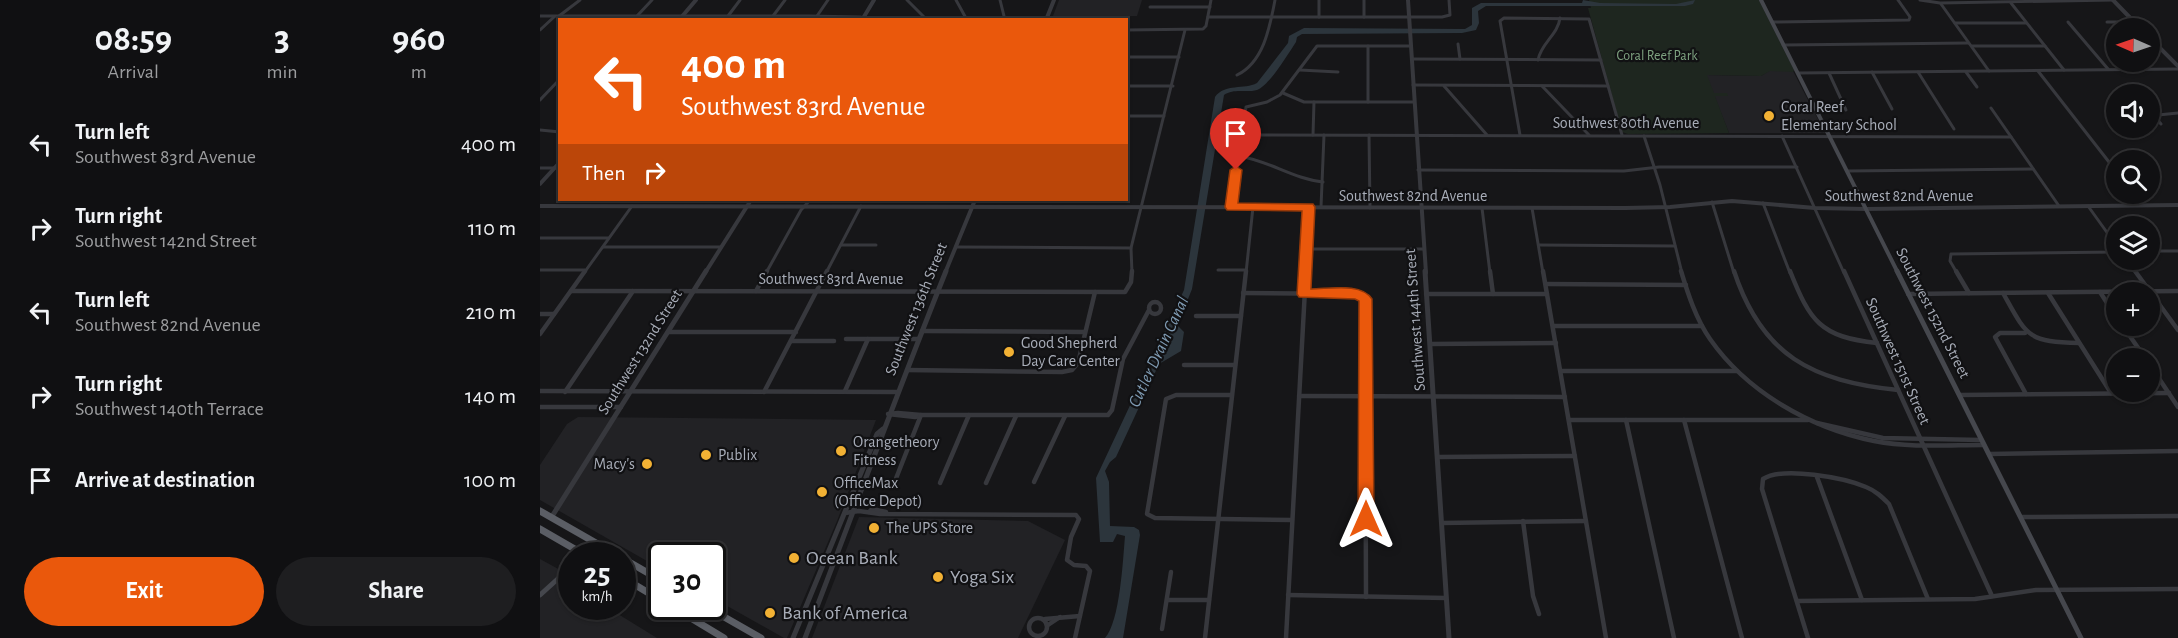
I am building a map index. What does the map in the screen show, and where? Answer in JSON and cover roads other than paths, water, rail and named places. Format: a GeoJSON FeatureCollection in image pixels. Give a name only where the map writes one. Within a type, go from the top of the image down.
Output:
{"type":"FeatureCollection","features":[{"type":"Feature","properties":{"kind":"highway"},"geometry":{"type":"LineString","coordinates":[[540,511],[593,542]]}},
{"type":"Feature","properties":{"kind":"highway"},"geometry":{"type":"LineString","coordinates":[[551,518],[540,528],[563,542]]}},
{"type":"Feature","properties":{"kind":"highway"},"geometry":{"type":"LineString","coordinates":[[726,618],[761,638]]}},
{"type":"Feature","properties":{"kind":"highway"},"geometry":{"type":"LineString","coordinates":[[696,620],[724,638]]}},
{"type":"Feature","properties":{"kind":"main road","name":"Southwest 152nd Street"},"geometry":{"type":"LineString","coordinates":[[1761,0],[2081,638]]}},
{"type":"Feature","properties":{"kind":"main road"},"geometry":{"type":"LineString","coordinates":[[540,595],[558,579]]}},
{"type":"Feature","properties":{"kind":"street"},"geometry":{"type":"LineString","coordinates":[[540,30],[580,0]]}},
{"type":"Feature","properties":{"kind":"street"},"geometry":{"type":"LineString","coordinates":[[637,16],[652,0]]}},
{"type":"Feature","properties":{"kind":"street"},"geometry":{"type":"LineString","coordinates":[[680,18],[696,0]]}},
{"type":"Feature","properties":{"kind":"street"},"geometry":{"type":"LineString","coordinates":[[727,16],[740,0]]}},
{"type":"Feature","properties":{"kind":"street"},"geometry":{"type":"LineString","coordinates":[[773,16],[785,0]]}},
{"type":"Feature","properties":{"kind":"street"},"geometry":{"type":"LineString","coordinates":[[817,16],[828,0]]}},
{"type":"Feature","properties":{"kind":"street"},"geometry":{"type":"LineString","coordinates":[[540,16],[863,18],[874,0]]}},
{"type":"Feature","properties":{"kind":"street"},"geometry":{"type":"LineString","coordinates":[[907,0],[925,18]]}},
{"type":"Feature","properties":{"kind":"street"},"geometry":{"type":"LineString","coordinates":[[957,0],[966,18]]}},
{"type":"Feature","properties":{"kind":"street"},"geometry":{"type":"LineString","coordinates":[[1000,0],[1004,18]]}},
{"type":"Feature","properties":{"kind":"street"},"geometry":{"type":"LineString","coordinates":[[1047,18],[1054,0]]}},
{"type":"Feature","properties":{"kind":"street"},"geometry":{"type":"LineString","coordinates":[[1164,7],[1166,0]]}},
{"type":"Feature","properties":{"kind":"street"},"geometry":{"type":"LineString","coordinates":[[1128,30],[1204,28],[1211,0]]}},
{"type":"Feature","properties":{"kind":"street"},"geometry":{"type":"LineString","coordinates":[[1237,75],[1243,72],[1266,43],[1275,0]]}},
{"type":"Feature","properties":{"kind":"street"},"geometry":{"type":"LineString","coordinates":[[1319,17],[1320,0]]}},
{"type":"Feature","properties":{"kind":"street"},"geometry":{"type":"LineString","coordinates":[[1364,0],[1364,17]]}},
{"type":"Feature","properties":{"kind":"street","name":"Southwest 144th Street"},"geometry":{"type":"LineString","coordinates":[[1408,0],[1449,638]]}},
{"type":"Feature","properties":{"kind":"street"},"geometry":{"type":"LineString","coordinates":[[1208,17],[1446,17],[1450,13],[1449,0]]}},
{"type":"Feature","properties":{"kind":"street"},"geometry":{"type":"LineString","coordinates":[[1772,22],[1910,19],[1898,0]]}},
{"type":"Feature","properties":{"kind":"street"},"geometry":{"type":"LineString","coordinates":[[1920,0],[1940,3],[2113,0],[2130,18]]}},
{"type":"Feature","properties":{"kind":"street"},"geometry":{"type":"LineString","coordinates":[[1940,3],[1989,71]]}},
{"type":"Feature","properties":{"kind":"street"},"geometry":{"type":"LineString","coordinates":[[2010,3],[2064,70]]}},
{"type":"Feature","properties":{"kind":"street"},"geometry":{"type":"LineString","coordinates":[[1150,7],[1210,7]]}},
{"type":"Feature","properties":{"kind":"street"},"geometry":{"type":"LineString","coordinates":[[1538,60],[1539,53],[1560,24],[1560,18]]}},
{"type":"Feature","properties":{"kind":"street"},"geometry":{"type":"LineString","coordinates":[[1520,135],[1501,19],[1585,18],[1589,20],[1622,135]]}},
{"type":"Feature","properties":{"kind":"street"},"geometry":{"type":"LineString","coordinates":[[2068,22],[2106,66]]}},
{"type":"Feature","properties":{"kind":"street"},"geometry":{"type":"LineString","coordinates":[[1954,23],[2026,23]]}},
{"type":"Feature","properties":{"kind":"street"},"geometry":{"type":"LineString","coordinates":[[1126,290],[1133,270],[1131,248],[1140,207],[1173,86],[1185,30]]}},
{"type":"Feature","properties":{"kind":"street"},"geometry":{"type":"LineString","coordinates":[[1458,44],[1460,59]]}},
{"type":"Feature","properties":{"kind":"street"},"geometry":{"type":"LineString","coordinates":[[1783,45],[2045,46]]}},
{"type":"Feature","properties":{"kind":"street"},"geometry":{"type":"LineString","coordinates":[[1231,207],[1246,107],[1270,101],[1282,93],[1317,46],[1411,46]]}},
{"type":"Feature","properties":{"kind":"street"},"geometry":{"type":"LineString","coordinates":[[1368,46],[1368,102]]}},
{"type":"Feature","properties":{"kind":"street"},"geometry":{"type":"LineString","coordinates":[[2160,48],[2178,68]]}},
{"type":"Feature","properties":{"kind":"street"},"geometry":{"type":"LineString","coordinates":[[1128,57],[1179,57]]}},
{"type":"Feature","properties":{"kind":"street"},"geometry":{"type":"LineString","coordinates":[[1412,59],[1601,60]]}},
{"type":"Feature","properties":{"kind":"street"},"geometry":{"type":"LineString","coordinates":[[2160,69],[2178,68]]}},
{"type":"Feature","properties":{"kind":"street"},"geometry":{"type":"LineString","coordinates":[[1300,70],[1338,72]]}},
{"type":"Feature","properties":{"kind":"street"},"geometry":{"type":"LineString","coordinates":[[2037,70],[2106,158]]}},
{"type":"Feature","properties":{"kind":"street"},"geometry":{"type":"LineString","coordinates":[[1797,73],[2106,70]]}},
{"type":"Feature","properties":{"kind":"street"},"geometry":{"type":"LineString","coordinates":[[1966,71],[1977,87]]}},
{"type":"Feature","properties":{"kind":"street"},"geometry":{"type":"LineString","coordinates":[[1871,72],[1892,109]]}},
{"type":"Feature","properties":{"kind":"street"},"geometry":{"type":"LineString","coordinates":[[1918,72],[1954,129]]}},
{"type":"Feature","properties":{"kind":"street"},"geometry":{"type":"LineString","coordinates":[[1826,73],[1846,110]]}},
{"type":"Feature","properties":{"kind":"street"},"geometry":{"type":"LineString","coordinates":[[540,100],[558,81]]}},
{"type":"Feature","properties":{"kind":"street"},"geometry":{"type":"LineString","coordinates":[[1413,85],[1608,86]]}},
{"type":"Feature","properties":{"kind":"street"},"geometry":{"type":"LineString","coordinates":[[1443,85],[1487,135]]}},
{"type":"Feature","properties":{"kind":"street"},"geometry":{"type":"LineString","coordinates":[[1128,86],[1173,86]]}},
{"type":"Feature","properties":{"kind":"street"},"geometry":{"type":"LineString","coordinates":[[1542,86],[1590,135]]}},
{"type":"Feature","properties":{"kind":"street"},"geometry":{"type":"LineString","coordinates":[[1282,93],[1298,101],[1414,102]]}},
{"type":"Feature","properties":{"kind":"street"},"geometry":{"type":"LineString","coordinates":[[1312,135],[1314,102]]}},
{"type":"Feature","properties":{"kind":"street"},"geometry":{"type":"LineString","coordinates":[[1991,108],[2059,206]]}},
{"type":"Feature","properties":{"kind":"street"},"geometry":{"type":"LineString","coordinates":[[2161,124],[2156,118],[2158,115],[2178,113]]}},
{"type":"Feature","properties":{"kind":"street"},"geometry":{"type":"LineString","coordinates":[[1128,116],[1164,116]]}},
{"type":"Feature","properties":{"kind":"street"},"geometry":{"type":"LineString","coordinates":[[540,130],[558,132]]}},
{"type":"Feature","properties":{"kind":"street","name":"Southwest 80th Avenue"},"geometry":{"type":"LineString","coordinates":[[1241,135],[2011,137]]}},
{"type":"Feature","properties":{"kind":"street"},"geometry":{"type":"LineString","coordinates":[[1321,207],[1324,135]]}},
{"type":"Feature","properties":{"kind":"street"},"geometry":{"type":"LineString","coordinates":[[1369,135],[1370,208]]}},
{"type":"Feature","properties":{"kind":"street"},"geometry":{"type":"LineString","coordinates":[[1644,136],[1686,285],[1702,326],[1716,349],[1738,371],[1770,396],[1836,432],[1866,440],[1923,445],[1982,442]]}},
{"type":"Feature","properties":{"kind":"street","name":"Southwest 151st Street"},"geometry":{"type":"LineString","coordinates":[[1782,136],[1992,596]]}},
{"type":"Feature","properties":{"kind":"street"},"geometry":{"type":"LineString","coordinates":[[1238,156],[1258,158],[1304,180],[1323,182]]}},
{"type":"Feature","properties":{"kind":"street"},"geometry":{"type":"LineString","coordinates":[[1418,170],[1628,171],[1654,167],[1797,167]]}},
{"type":"Feature","properties":{"kind":"street"},"geometry":{"type":"LineString","coordinates":[[540,168],[557,168]]}},
{"type":"Feature","properties":{"kind":"street"},"geometry":{"type":"LineString","coordinates":[[540,184],[557,168]]}},
{"type":"Feature","properties":{"kind":"street"},"geometry":{"type":"LineString","coordinates":[[1847,171],[2033,169]]}},
{"type":"Feature","properties":{"kind":"street","name":"Southwest 132nd Street"},"geometry":{"type":"LineString","coordinates":[[551,518],[750,201]]}},
{"type":"Feature","properties":{"kind":"street"},"geometry":{"type":"LineString","coordinates":[[756,291],[809,201]]}},
{"type":"Feature","properties":{"kind":"street"},"geometry":{"type":"LineString","coordinates":[[908,206],[910,201]]}},
{"type":"Feature","properties":{"kind":"street","name":"Southwest 136th Street"},"geometry":{"type":"LineString","coordinates":[[805,638],[883,434],[888,414],[975,201]]}},
{"type":"Feature","properties":{"kind":"street"},"geometry":{"type":"LineString","coordinates":[[1026,207],[1028,201]]}},
{"type":"Feature","properties":{"kind":"street"},"geometry":{"type":"LineString","coordinates":[[1084,207],[1086,201]]}},
{"type":"Feature","properties":{"kind":"street"},"geometry":{"type":"LineString","coordinates":[[1712,202],[1747,303],[1757,323],[1768,337],[1800,363],[1830,377],[1860,386],[1898,390]]}},
{"type":"Feature","properties":{"kind":"street","name":"Southwest 82nd Avenue"},"geometry":{"type":"LineString","coordinates":[[540,206],[1665,208],[1712,202],[1866,209],[2178,205]]}},
{"type":"Feature","properties":{"kind":"street"},"geometry":{"type":"LineString","coordinates":[[1763,203],[1802,302],[1810,316],[1824,328],[1841,337],[1877,343]]}},
{"type":"Feature","properties":{"kind":"street"},"geometry":{"type":"LineString","coordinates":[[540,334],[632,206]]}},
{"type":"Feature","properties":{"kind":"street"},"geometry":{"type":"LineString","coordinates":[[764,392],[861,206]]}},
{"type":"Feature","properties":{"kind":"street"},"geometry":{"type":"LineString","coordinates":[[2088,206],[2106,231]]}},
{"type":"Feature","properties":{"kind":"street"},"geometry":{"type":"LineString","coordinates":[[1205,638],[1253,207]]}},
{"type":"Feature","properties":{"kind":"street"},"geometry":{"type":"LineString","coordinates":[[1286,638],[1309,207]]}},
{"type":"Feature","properties":{"kind":"street"},"geometry":{"type":"LineString","coordinates":[[1482,208],[1492,294]]}},
{"type":"Feature","properties":{"kind":"street"},"geometry":{"type":"LineString","coordinates":[[1532,208],[1606,638]]}},
{"type":"Feature","properties":{"kind":"street"},"geometry":{"type":"LineString","coordinates":[[540,238],[609,238]]}},
{"type":"Feature","properties":{"kind":"street"},"geometry":{"type":"LineString","coordinates":[[840,245],[876,245]]}},
{"type":"Feature","properties":{"kind":"street"},"geometry":{"type":"LineString","coordinates":[[1539,245],[1675,246]]}},
{"type":"Feature","properties":{"kind":"street"},"geometry":{"type":"LineString","coordinates":[[602,247],[721,247]]}},
{"type":"Feature","properties":{"kind":"street"},"geometry":{"type":"LineString","coordinates":[[956,247],[1131,248]]}},
{"type":"Feature","properties":{"kind":"street"},"geometry":{"type":"LineString","coordinates":[[1306,249],[1424,249]]}},
{"type":"Feature","properties":{"kind":"street"},"geometry":{"type":"LineString","coordinates":[[2160,251],[2178,251]]}},
{"type":"Feature","properties":{"kind":"street"},"geometry":{"type":"LineString","coordinates":[[1969,293],[1950,261],[1950,255],[2106,252]]}},
{"type":"Feature","properties":{"kind":"street"},"geometry":{"type":"LineString","coordinates":[[540,270],[585,270]]}},
{"type":"Feature","properties":{"kind":"street"},"geometry":{"type":"LineString","coordinates":[[1218,270],[1246,270]]}},
{"type":"Feature","properties":{"kind":"street"},"geometry":{"type":"LineString","coordinates":[[1546,284],[1686,285]]}},
{"type":"Feature","properties":{"kind":"street","name":"Southwest 83rd Avenue"},"geometry":{"type":"LineString","coordinates":[[571,291],[1095,292],[1126,290]]}},
{"type":"Feature","properties":{"kind":"street"},"geometry":{"type":"LineString","coordinates":[[565,392],[633,291]]}},
{"type":"Feature","properties":{"kind":"street"},"geometry":{"type":"LineString","coordinates":[[2160,291],[2178,291]]}},
{"type":"Feature","properties":{"kind":"street"},"geometry":{"type":"LineString","coordinates":[[906,370],[1062,372],[1072,370],[1077,363],[1095,292]]}},
{"type":"Feature","properties":{"kind":"street"},"geometry":{"type":"LineString","coordinates":[[2047,292],[2106,385]]}},
{"type":"Feature","properties":{"kind":"street"},"geometry":{"type":"LineString","coordinates":[[2100,292],[2106,301]]}},
{"type":"Feature","properties":{"kind":"street"},"geometry":{"type":"LineString","coordinates":[[1908,294],[2106,292]]}},
{"type":"Feature","properties":{"kind":"street"},"geometry":{"type":"LineString","coordinates":[[1243,293],[1363,296],[1366,301],[1366,597]]}},
{"type":"Feature","properties":{"kind":"street"},"geometry":{"type":"LineString","coordinates":[[2003,293],[2026,333]]}},
{"type":"Feature","properties":{"kind":"street"},"geometry":{"type":"LineString","coordinates":[[1426,294],[1547,294]]}},
{"type":"Feature","properties":{"kind":"street"},"geometry":{"type":"LineString","coordinates":[[2160,305],[2178,330]]}},
{"type":"Feature","properties":{"kind":"street"},"geometry":{"type":"LineString","coordinates":[[888,414],[912,417],[921,415],[1017,415],[1102,417],[1110,414],[1123,359],[1149,310]]}},
{"type":"Feature","properties":{"kind":"street"},"geometry":{"type":"LineString","coordinates":[[540,314],[554,315]]}},
{"type":"Feature","properties":{"kind":"street"},"geometry":{"type":"LineString","coordinates":[[1196,316],[1241,316]]}},
{"type":"Feature","properties":{"kind":"street"},"geometry":{"type":"LineString","coordinates":[[1553,326],[1702,326]]}},
{"type":"Feature","properties":{"kind":"street"},"geometry":{"type":"LineString","coordinates":[[922,331],[1085,332]]}},
{"type":"Feature","properties":{"kind":"street"},"geometry":{"type":"LineString","coordinates":[[668,332],[796,332]]}},
{"type":"Feature","properties":{"kind":"street"},"geometry":{"type":"LineString","coordinates":[[2026,395],[1996,335],[2026,333],[2043,342],[2079,343]]}},
{"type":"Feature","properties":{"kind":"street"},"geometry":{"type":"LineString","coordinates":[[846,339],[919,339]]}},
{"type":"Feature","properties":{"kind":"street"},"geometry":{"type":"LineString","coordinates":[[845,392],[868,339]]}},
{"type":"Feature","properties":{"kind":"street"},"geometry":{"type":"LineString","coordinates":[[791,341],[834,341]]}},
{"type":"Feature","properties":{"kind":"street"},"geometry":{"type":"LineString","coordinates":[[1430,344],[1556,343]]}},
{"type":"Feature","properties":{"kind":"street"},"geometry":{"type":"LineString","coordinates":[[1184,365],[1235,365]]}},
{"type":"Feature","properties":{"kind":"street"},"geometry":{"type":"LineString","coordinates":[[1561,371],[1738,371]]}},
{"type":"Feature","properties":{"kind":"street"},"geometry":{"type":"LineString","coordinates":[[2160,380],[2178,407]]}},
{"type":"Feature","properties":{"kind":"street"},"geometry":{"type":"LineString","coordinates":[[540,392],[897,392]]}},
{"type":"Feature","properties":{"kind":"street"},"geometry":{"type":"LineString","coordinates":[[1959,395],[2106,393]]}},
{"type":"Feature","properties":{"kind":"street"},"geometry":{"type":"LineString","coordinates":[[2160,393],[2169,393]]}},
{"type":"Feature","properties":{"kind":"street"},"geometry":{"type":"LineString","coordinates":[[1232,396],[1176,395],[1167,397],[1163,404],[1146,509],[1147,515],[1155,518],[1292,520]]}},
{"type":"Feature","properties":{"kind":"street"},"geometry":{"type":"LineString","coordinates":[[1299,396],[1565,397]]}},
{"type":"Feature","properties":{"kind":"street"},"geometry":{"type":"LineString","coordinates":[[540,407],[621,407]]}},
{"type":"Feature","properties":{"kind":"street"},"geometry":{"type":"LineString","coordinates":[[895,481],[921,415]]}},
{"type":"Feature","properties":{"kind":"street"},"geometry":{"type":"LineString","coordinates":[[940,483],[969,415]]}},
{"type":"Feature","properties":{"kind":"street"},"geometry":{"type":"LineString","coordinates":[[986,483],[1017,415]]}},
{"type":"Feature","properties":{"kind":"street"},"geometry":{"type":"LineString","coordinates":[[1034,482],[1065,416]]}},
{"type":"Feature","properties":{"kind":"street"},"geometry":{"type":"LineString","coordinates":[[1569,420],[1810,419]]}},
{"type":"Feature","properties":{"kind":"street"},"geometry":{"type":"LineString","coordinates":[[1626,420],[1674,638]]}},
{"type":"Feature","properties":{"kind":"street"},"geometry":{"type":"LineString","coordinates":[[1684,420],[1742,638]]}},
{"type":"Feature","properties":{"kind":"street"},"geometry":{"type":"LineString","coordinates":[[1816,423],[1882,438],[1982,442]]}},
{"type":"Feature","properties":{"kind":"street","name":"Southwest 136th Street"},"geometry":{"type":"LineString","coordinates":[[793,638],[877,434],[883,429]]}},
{"type":"Feature","properties":{"kind":"street"},"geometry":{"type":"LineString","coordinates":[[1988,454],[2178,451]]}},
{"type":"Feature","properties":{"kind":"street"},"geometry":{"type":"LineString","coordinates":[[1438,457],[1575,456]]}},
{"type":"Feature","properties":{"kind":"street"},"geometry":{"type":"LineString","coordinates":[[1808,638],[1763,494],[1763,479],[1773,474],[1817,476],[1878,491],[1889,504],[1928,599]]}},
{"type":"Feature","properties":{"kind":"street"},"geometry":{"type":"LineString","coordinates":[[1817,476],[1862,600]]}},
{"type":"Feature","properties":{"kind":"street"},"geometry":{"type":"LineString","coordinates":[[845,513],[854,511],[870,514],[1074,514],[1078,519],[1071,537],[1067,558],[1071,564],[1086,566],[1090,571],[1075,638]]}},
{"type":"Feature","properties":{"kind":"street"},"geometry":{"type":"LineString","coordinates":[[2020,517],[2178,516]]}},
{"type":"Feature","properties":{"kind":"street"},"geometry":{"type":"LineString","coordinates":[[1523,521],[1533,596],[1539,614]]}},
{"type":"Feature","properties":{"kind":"street"},"geometry":{"type":"LineString","coordinates":[[1442,523],[1586,521]]}},
{"type":"Feature","properties":{"kind":"street"},"geometry":{"type":"LineString","coordinates":[[1162,629],[1171,572]]}},
{"type":"Feature","properties":{"kind":"street"},"geometry":{"type":"LineString","coordinates":[[1797,601],[1928,599],[1992,596],[2024,591],[2178,589]]}},
{"type":"Feature","properties":{"kind":"street"},"geometry":{"type":"LineString","coordinates":[[1288,595],[1447,598]]}},
{"type":"Feature","properties":{"kind":"street"},"geometry":{"type":"LineString","coordinates":[[1167,600],[1209,600]]}},
{"type":"Feature","properties":{"kind":"street"},"geometry":{"type":"LineString","coordinates":[[1047,622],[1059,617],[1080,616]]}},
{"type":"Feature","properties":{"kind":"water","name":"Cutler Drain Canal"},"geometry":{"type":"Polygon","coordinates":[[[1583,0],[1600,3],[1676,4],[1695,0],[1693,4],[1685,6],[1486,6],[1478,11],[1479,23],[1476,30],[1462,33],[1302,34],[1297,37],[1278,69],[1262,87],[1253,91],[1232,92],[1224,95],[1192,289],[1184,309],[1176,316],[1174,322],[1184,332],[1181,351],[1159,364],[1116,457],[1105,471],[1109,482],[1110,526],[1134,527],[1139,530],[1140,535],[1123,638],[1105,638],[1114,619],[1117,605],[1125,536],[1117,534],[1113,542],[1100,542],[1096,478],[1184,290],[1215,97],[1229,88],[1257,83],[1288,43],[1289,36],[1304,28],[1465,29],[1472,25],[1472,8],[1481,3],[1582,3],[1583,0]]]}},
{"type":"Feature","properties":{"kind":"place","name":"Coral Reef Elementary School"},"geometry":{"type":"Point","coordinates":[1769,116]}},
{"type":"Feature","properties":{"kind":"place","name":"Good Shepherd Day Care Center"},"geometry":{"type":"Point","coordinates":[1009,352]}},
{"type":"Feature","properties":{"kind":"place","name":"Orangetheory Fitness"},"geometry":{"type":"Point","coordinates":[841,451]}},
{"type":"Feature","properties":{"kind":"place","name":"Publix"},"geometry":{"type":"Point","coordinates":[706,455]}},
{"type":"Feature","properties":{"kind":"place","name":"Macy's"},"geometry":{"type":"Point","coordinates":[647,464]}},
{"type":"Feature","properties":{"kind":"place","name":"OfficeMax (Office Depot)"},"geometry":{"type":"Point","coordinates":[822,492]}},
{"type":"Feature","properties":{"kind":"place","name":"The UPS Store"},"geometry":{"type":"Point","coordinates":[874,528]}},
{"type":"Feature","properties":{"kind":"place","name":"Ocean Bank"},"geometry":{"type":"Point","coordinates":[794,558]}},
{"type":"Feature","properties":{"kind":"place","name":"Yoga Six"},"geometry":{"type":"Point","coordinates":[938,577]}},
{"type":"Feature","properties":{"kind":"place","name":"Bank of America"},"geometry":{"type":"Point","coordinates":[770,613]}},
{"type":"Feature","properties":{"kind":"park label","name":"Coral Reef Park"},"geometry":{"type":"Point","coordinates":[1657,56]}}]}
